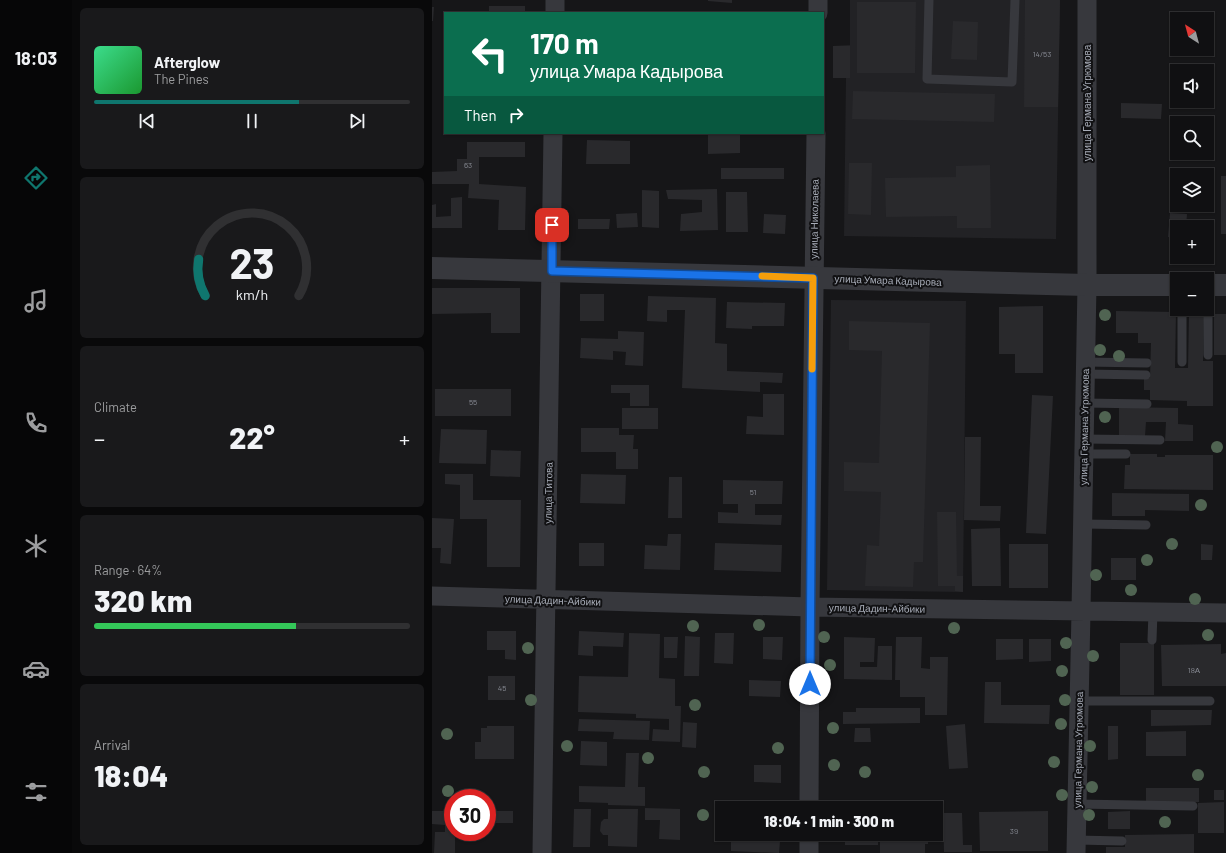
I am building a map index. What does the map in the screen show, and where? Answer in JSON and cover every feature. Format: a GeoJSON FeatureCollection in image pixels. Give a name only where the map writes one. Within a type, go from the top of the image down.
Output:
{"type":"FeatureCollection","features":[{"type":"Feature","properties":{"kind":"street"},"geometry":{"type":"LineString","coordinates":[[555,0],[555,12]]}},
{"type":"Feature","properties":{"kind":"street"},"geometry":{"type":"LineString","coordinates":[[818,0],[818,12]]}},
{"type":"Feature","properties":{"kind":"street","name":"улица Германа Угрюмова"},"geometry":{"type":"LineString","coordinates":[[1076,847],[1085,403],[1087,0]]}},
{"type":"Feature","properties":{"kind":"street","name":"улица Титова"},"geometry":{"type":"LineString","coordinates":[[542,853],[553,134]]}},
{"type":"Feature","properties":{"kind":"street","name":"улица Николаева"},"geometry":{"type":"LineString","coordinates":[[809,801],[813,278],[816,134]]}},
{"type":"Feature","properties":{"kind":"street","name":"улица Умара Кадырова"},"geometry":{"type":"LineString","coordinates":[[432,268],[1086,285],[1170,285]]}},
{"type":"Feature","properties":{"kind":"street","name":"улица Дадин-Айбики"},"geometry":{"type":"LineString","coordinates":[[432,596],[810,607],[1226,613]]}},
{"type":"Feature","properties":{"kind":"street"},"geometry":{"type":"LineString","coordinates":[[809,841],[809,853]]}},
{"type":"Feature","properties":{"kind":"lane"},"geometry":{"type":"LineString","coordinates":[[929,0],[927,79],[1012,82],[1015,0]]}},
{"type":"Feature","properties":{"kind":"lane"},"geometry":{"type":"LineString","coordinates":[[1182,316],[1182,362]]}},
{"type":"Feature","properties":{"kind":"lane"},"geometry":{"type":"LineString","coordinates":[[1208,355],[1211,316]]}},
{"type":"Feature","properties":{"kind":"lane"},"geometry":{"type":"LineString","coordinates":[[1085,368],[1147,363]]}},
{"type":"Feature","properties":{"kind":"lane"},"geometry":{"type":"LineString","coordinates":[[1085,368],[1146,374]]}},
{"type":"Feature","properties":{"kind":"lane"},"geometry":{"type":"LineString","coordinates":[[1085,403],[1146,404]]}},
{"type":"Feature","properties":{"kind":"lane"},"geometry":{"type":"LineString","coordinates":[[1084,446],[1160,440]]}},
{"type":"Feature","properties":{"kind":"lane"},"geometry":{"type":"LineString","coordinates":[[1084,446],[1126,454]]}},
{"type":"Feature","properties":{"kind":"lane"},"geometry":{"type":"LineString","coordinates":[[1083,524],[1146,525]]}},
{"type":"Feature","properties":{"kind":"lane"},"geometry":{"type":"LineString","coordinates":[[1152,640],[1153,612]]}},
{"type":"Feature","properties":{"kind":"lane"},"geometry":{"type":"LineString","coordinates":[[1079,701],[1210,700]]}},
{"type":"Feature","properties":{"kind":"lane"},"geometry":{"type":"LineString","coordinates":[[1077,804],[1193,806]]}},
{"type":"Feature","properties":{"kind":"lane"},"geometry":{"type":"LineString","coordinates":[[1076,847],[1122,841]]}},
{"type":"Feature","properties":{"kind":"shaded area"},"geometry":{"type":"Polygon","coordinates":[[[850,0],[1060,0],[1056,239],[844,236],[846,78],[833,78],[833,46],[850,45],[850,0]]]}},
{"type":"Feature","properties":{"kind":"shaded area"},"geometry":{"type":"Polygon","coordinates":[[[831,300],[966,301],[963,592],[827,590],[831,300]]]}},
{"type":"Feature","properties":{"kind":"building"},"geometry":{"type":"Polygon","coordinates":[[[732,0],[732,3],[708,1],[732,0]]]}},
{"type":"Feature","properties":{"kind":"building"},"geometry":{"type":"Polygon","coordinates":[[[1025,0],[1060,0],[1058,107],[1024,107],[1025,0]]]}},
{"type":"Feature","properties":{"kind":"building"},"geometry":{"type":"Polygon","coordinates":[[[857,2],[916,2],[915,73],[857,73],[857,2]]]}},
{"type":"Feature","properties":{"kind":"building"},"geometry":{"type":"Polygon","coordinates":[[[489,6],[525,6],[525,12],[489,12],[489,6]]]}},
{"type":"Feature","properties":{"kind":"building"},"geometry":{"type":"Polygon","coordinates":[[[432,7],[434,7],[433,21],[432,21],[432,7]]]}},
{"type":"Feature","properties":{"kind":"building"},"geometry":{"type":"Polygon","coordinates":[[[953,21],[978,22],[977,60],[951,59],[953,21]]]}},
{"type":"Feature","properties":{"kind":"building"},"geometry":{"type":"Polygon","coordinates":[[[833,46],[850,46],[850,78],[833,78],[833,46]]]}},
{"type":"Feature","properties":{"kind":"building"},"geometry":{"type":"Polygon","coordinates":[[[853,91],[995,94],[994,122],[852,119],[853,91]]]}},
{"type":"Feature","properties":{"kind":"building"},"geometry":{"type":"Polygon","coordinates":[[[1121,103],[1162,104],[1161,119],[1121,118],[1121,103]]]}},
{"type":"Feature","properties":{"kind":"building"},"geometry":{"type":"Polygon","coordinates":[[[708,134],[740,134],[740,153],[708,154],[708,134]]]}},
{"type":"Feature","properties":{"kind":"building"},"geometry":{"type":"Polygon","coordinates":[[[587,140],[630,141],[630,164],[586,164],[587,140]]]}},
{"type":"Feature","properties":{"kind":"building"},"geometry":{"type":"Polygon","coordinates":[[[467,142],[525,142],[525,157],[479,157],[479,184],[526,187],[525,230],[498,230],[499,200],[468,198],[469,184],[432,184],[432,172],[457,171],[457,159],[467,159],[467,142]]]}},
{"type":"Feature","properties":{"kind":"building"},"geometry":{"type":"Polygon","coordinates":[[[849,163],[872,163],[871,215],[848,214],[849,163]]]}},
{"type":"Feature","properties":{"kind":"building"},"geometry":{"type":"Polygon","coordinates":[[[990,165],[991,228],[957,228],[957,216],[886,217],[885,178],[956,177],[956,166],[990,165]]]}},
{"type":"Feature","properties":{"kind":"building"},"geometry":{"type":"Polygon","coordinates":[[[721,168],[784,168],[784,179],[721,179],[721,168]]]}},
{"type":"Feature","properties":{"kind":"building"},"geometry":{"type":"Polygon","coordinates":[[[1221,176],[1226,176],[1226,234],[1221,234],[1221,176]]]}},
{"type":"Feature","properties":{"kind":"building"},"geometry":{"type":"Polygon","coordinates":[[[717,189],[718,230],[680,231],[681,214],[702,212],[702,200],[668,199],[666,190],[717,189]]]}},
{"type":"Feature","properties":{"kind":"building"},"geometry":{"type":"Polygon","coordinates":[[[642,190],[659,191],[659,228],[642,227],[642,190]]]}},
{"type":"Feature","properties":{"kind":"building"},"geometry":{"type":"Polygon","coordinates":[[[726,192],[747,192],[748,232],[726,232],[726,192]]]}},
{"type":"Feature","properties":{"kind":"building"},"geometry":{"type":"Polygon","coordinates":[[[462,197],[462,228],[432,228],[432,205],[436,204],[436,217],[451,216],[451,198],[462,197]]]}},
{"type":"Feature","properties":{"kind":"building"},"geometry":{"type":"Polygon","coordinates":[[[637,213],[638,227],[617,228],[616,214],[637,213]]]}},
{"type":"Feature","properties":{"kind":"building"},"geometry":{"type":"Polygon","coordinates":[[[1170,213],[1187,214],[1187,220],[1170,220],[1170,237],[1168,237],[1170,213]]]}},
{"type":"Feature","properties":{"kind":"building"},"geometry":{"type":"Polygon","coordinates":[[[764,214],[786,215],[785,234],[763,233],[764,214]]]}},
{"type":"Feature","properties":{"kind":"building"},"geometry":{"type":"Polygon","coordinates":[[[578,219],[610,219],[609,229],[578,229],[578,219]]]}},
{"type":"Feature","properties":{"kind":"building"},"geometry":{"type":"Polygon","coordinates":[[[432,288],[520,288],[520,333],[491,333],[491,313],[432,314],[432,288]]]}},
{"type":"Feature","properties":{"kind":"building"},"geometry":{"type":"Polygon","coordinates":[[[580,294],[604,294],[604,321],[580,321],[580,294]]]}},
{"type":"Feature","properties":{"kind":"building"},"geometry":{"type":"Polygon","coordinates":[[[648,296],[716,298],[715,343],[727,344],[727,371],[783,373],[782,383],[760,382],[760,392],[682,388],[685,310],[667,310],[667,322],[647,321],[648,296]]]}},
{"type":"Feature","properties":{"kind":"building"},"geometry":{"type":"Polygon","coordinates":[[[727,302],[785,303],[784,326],[752,326],[752,329],[726,328],[727,302]]]}},
{"type":"Feature","properties":{"kind":"building"},"geometry":{"type":"Polygon","coordinates":[[[1043,306],[1043,373],[1015,373],[1015,354],[999,354],[999,307],[1043,306]]]}},
{"type":"Feature","properties":{"kind":"building"},"geometry":{"type":"Polygon","coordinates":[[[1116,311],[1170,312],[1170,316],[1176,316],[1175,368],[1188,368],[1189,316],[1204,316],[1203,361],[1213,361],[1213,406],[1187,406],[1187,401],[1150,400],[1150,390],[1144,390],[1144,378],[1150,378],[1151,343],[1138,343],[1138,333],[1116,333],[1116,311]]]}},
{"type":"Feature","properties":{"kind":"building"},"geometry":{"type":"Polygon","coordinates":[[[1214,314],[1226,314],[1226,355],[1214,355],[1214,314]]]}},
{"type":"Feature","properties":{"kind":"building"},"geometry":{"type":"Polygon","coordinates":[[[849,321],[930,323],[923,562],[914,562],[913,587],[865,586],[867,545],[879,546],[881,492],[844,491],[844,462],[879,463],[882,351],[849,350],[849,321]]]}},
{"type":"Feature","properties":{"kind":"building"},"geometry":{"type":"Polygon","coordinates":[[[618,331],[644,332],[643,366],[625,365],[626,352],[613,351],[613,360],[580,358],[581,338],[618,339],[618,331]]]}},
{"type":"Feature","properties":{"kind":"building"},"geometry":{"type":"Polygon","coordinates":[[[611,385],[649,385],[649,406],[630,406],[630,393],[611,393],[611,385]]]}},
{"type":"Feature","properties":{"kind":"building"},"geometry":{"type":"Polygon","coordinates":[[[435,389],[511,389],[511,416],[435,416],[435,389]]]}},
{"type":"Feature","properties":{"kind":"building"},"geometry":{"type":"Polygon","coordinates":[[[763,394],[784,394],[784,435],[746,434],[747,416],[763,417],[763,394]]]}},
{"type":"Feature","properties":{"kind":"building"},"geometry":{"type":"Polygon","coordinates":[[[1032,395],[1053,396],[1046,534],[1026,533],[1032,395]]]}},
{"type":"Feature","properties":{"kind":"building"},"geometry":{"type":"Polygon","coordinates":[[[1119,407],[1178,408],[1178,424],[1193,425],[1193,441],[1165,441],[1166,422],[1146,422],[1145,436],[1119,436],[1119,407]]]}},
{"type":"Feature","properties":{"kind":"building"},"geometry":{"type":"Polygon","coordinates":[[[622,408],[658,408],[658,429],[622,429],[622,408]]]}},
{"type":"Feature","properties":{"kind":"building"},"geometry":{"type":"Polygon","coordinates":[[[581,428],[619,428],[619,435],[634,435],[633,449],[638,449],[638,469],[616,469],[616,452],[581,452],[581,428]]]}},
{"type":"Feature","properties":{"kind":"building"},"geometry":{"type":"Polygon","coordinates":[[[441,429],[487,430],[486,464],[439,463],[441,429]]]}},
{"type":"Feature","properties":{"kind":"building"},"geometry":{"type":"Polygon","coordinates":[[[965,437],[981,437],[980,506],[1001,506],[1000,521],[964,520],[965,437]]]}},
{"type":"Feature","properties":{"kind":"building"},"geometry":{"type":"Polygon","coordinates":[[[491,450],[521,451],[520,477],[490,476],[491,450]]]}},
{"type":"Feature","properties":{"kind":"building"},"geometry":{"type":"Polygon","coordinates":[[[1130,454],[1157,454],[1157,457],[1165,457],[1165,455],[1213,455],[1213,490],[1124,489],[1125,465],[1130,465],[1130,454]]]}},
{"type":"Feature","properties":{"kind":"building"},"geometry":{"type":"Polygon","coordinates":[[[445,474],[473,474],[473,500],[521,500],[520,567],[487,567],[487,519],[460,519],[460,485],[445,484],[445,474]]]}},
{"type":"Feature","properties":{"kind":"building"},"geometry":{"type":"Polygon","coordinates":[[[581,474],[626,475],[625,504],[580,503],[581,474]]]}},
{"type":"Feature","properties":{"kind":"building"},"geometry":{"type":"Polygon","coordinates":[[[669,477],[682,477],[682,518],[668,518],[669,477]]]}},
{"type":"Feature","properties":{"kind":"building"},"geometry":{"type":"Polygon","coordinates":[[[723,480],[783,481],[782,504],[755,504],[755,515],[782,515],[781,525],[718,523],[718,512],[738,513],[738,504],[723,504],[723,480]]]}},
{"type":"Feature","properties":{"kind":"building"},"geometry":{"type":"Polygon","coordinates":[[[1112,493],[1189,494],[1189,511],[1145,510],[1145,516],[1112,516],[1112,493]]]}},
{"type":"Feature","properties":{"kind":"building"},"geometry":{"type":"Polygon","coordinates":[[[937,512],[956,512],[957,576],[963,576],[963,592],[955,591],[955,586],[938,586],[937,512]]]}},
{"type":"Feature","properties":{"kind":"building"},"geometry":{"type":"Polygon","coordinates":[[[432,518],[454,519],[451,564],[440,563],[441,548],[432,548],[432,518]]]}},
{"type":"Feature","properties":{"kind":"building"},"geometry":{"type":"Polygon","coordinates":[[[1000,528],[1001,586],[972,586],[971,529],[1000,528]]]}},
{"type":"Feature","properties":{"kind":"building"},"geometry":{"type":"Polygon","coordinates":[[[668,534],[681,534],[680,570],[644,569],[645,545],[667,546],[668,534]]]}},
{"type":"Feature","properties":{"kind":"building"},"geometry":{"type":"Polygon","coordinates":[[[579,543],[604,543],[604,566],[579,566],[579,543]]]}},
{"type":"Feature","properties":{"kind":"building"},"geometry":{"type":"Polygon","coordinates":[[[715,543],[782,545],[781,572],[714,570],[715,543]]]}},
{"type":"Feature","properties":{"kind":"building"},"geometry":{"type":"Polygon","coordinates":[[[1009,544],[1048,544],[1048,588],[1009,588],[1009,544]]]}},
{"type":"Feature","properties":{"kind":"building"},"geometry":{"type":"Polygon","coordinates":[[[1201,544],[1213,545],[1212,560],[1201,560],[1201,544]]]}},
{"type":"Feature","properties":{"kind":"building"},"geometry":{"type":"Polygon","coordinates":[[[1111,558],[1136,558],[1136,580],[1111,580],[1111,558]]]}},
{"type":"Feature","properties":{"kind":"building"},"geometry":{"type":"Polygon","coordinates":[[[487,631],[516,631],[516,660],[505,659],[505,650],[487,650],[487,631]]]}},
{"type":"Feature","properties":{"kind":"building"},"geometry":{"type":"Polygon","coordinates":[[[579,631],[624,633],[623,647],[593,646],[593,656],[578,655],[579,631]]]}},
{"type":"Feature","properties":{"kind":"building"},"geometry":{"type":"Polygon","coordinates":[[[629,633],[660,634],[659,678],[675,679],[675,706],[681,706],[680,742],[652,741],[653,729],[669,730],[669,719],[636,718],[636,714],[578,712],[579,676],[628,677],[629,633]]]}},
{"type":"Feature","properties":{"kind":"building"},"geometry":{"type":"Polygon","coordinates":[[[715,633],[734,633],[733,664],[714,663],[715,633]]]}},
{"type":"Feature","properties":{"kind":"building"},"geometry":{"type":"Polygon","coordinates":[[[685,636],[700,637],[699,676],[684,676],[685,636]]]}},
{"type":"Feature","properties":{"kind":"building"},"geometry":{"type":"Polygon","coordinates":[[[664,637],[678,637],[677,658],[664,658],[664,637]]]}},
{"type":"Feature","properties":{"kind":"building"},"geometry":{"type":"Polygon","coordinates":[[[763,637],[783,637],[782,660],[763,659],[763,637]]]}},
{"type":"Feature","properties":{"kind":"building"},"geometry":{"type":"Polygon","coordinates":[[[844,637],[875,638],[874,662],[860,662],[860,667],[877,667],[878,646],[892,646],[892,680],[844,679],[844,637]]]}},
{"type":"Feature","properties":{"kind":"building"},"geometry":{"type":"Polygon","coordinates":[[[896,637],[922,637],[921,668],[930,669],[930,657],[948,657],[947,715],[925,715],[925,697],[900,697],[900,680],[895,680],[896,637]]]}},
{"type":"Feature","properties":{"kind":"building"},"geometry":{"type":"Polygon","coordinates":[[[996,639],[1023,639],[1023,659],[996,660],[996,639]]]}},
{"type":"Feature","properties":{"kind":"building"},"geometry":{"type":"Polygon","coordinates":[[[1029,639],[1051,639],[1051,661],[1029,662],[1029,639]]]}},
{"type":"Feature","properties":{"kind":"building"},"geometry":{"type":"Polygon","coordinates":[[[1120,643],[1154,643],[1154,695],[1120,695],[1120,643]]]}},
{"type":"Feature","properties":{"kind":"building"},"geometry":{"type":"Polygon","coordinates":[[[1221,644],[1221,654],[1226,653],[1226,686],[1162,686],[1161,645],[1221,644]]]}},
{"type":"Feature","properties":{"kind":"building"},"geometry":{"type":"Polygon","coordinates":[[[488,676],[515,676],[515,700],[488,700],[488,676]]]}},
{"type":"Feature","properties":{"kind":"building"},"geometry":{"type":"Polygon","coordinates":[[[749,680],[781,681],[780,697],[749,696],[749,680]]]}},
{"type":"Feature","properties":{"kind":"building"},"geometry":{"type":"Polygon","coordinates":[[[985,682],[1001,682],[1001,705],[1050,705],[1049,724],[984,723],[985,682]]]}},
{"type":"Feature","properties":{"kind":"building"},"geometry":{"type":"Polygon","coordinates":[[[856,708],[920,708],[920,723],[843,724],[843,712],[856,712],[856,708]]]}},
{"type":"Feature","properties":{"kind":"building"},"geometry":{"type":"Polygon","coordinates":[[[1151,710],[1212,710],[1211,725],[1151,726],[1151,710]]]}},
{"type":"Feature","properties":{"kind":"building"},"geometry":{"type":"Polygon","coordinates":[[[579,719],[650,721],[649,740],[613,739],[614,732],[578,731],[579,719]]]}},
{"type":"Feature","properties":{"kind":"building"},"geometry":{"type":"Polygon","coordinates":[[[683,722],[697,723],[696,748],[682,747],[683,722]]]}},
{"type":"Feature","properties":{"kind":"building"},"geometry":{"type":"Polygon","coordinates":[[[965,724],[968,768],[949,769],[946,726],[965,724]]]}},
{"type":"Feature","properties":{"kind":"building"},"geometry":{"type":"Polygon","coordinates":[[[487,726],[514,726],[514,759],[475,759],[475,742],[481,742],[481,728],[487,728],[487,726]]]}},
{"type":"Feature","properties":{"kind":"building"},"geometry":{"type":"Polygon","coordinates":[[[1108,726],[1118,726],[1118,759],[1108,760],[1108,726]]]}},
{"type":"Feature","properties":{"kind":"building"},"geometry":{"type":"Polygon","coordinates":[[[855,728],[870,728],[871,742],[854,742],[855,728]]]}},
{"type":"Feature","properties":{"kind":"building"},"geometry":{"type":"Polygon","coordinates":[[[1186,731],[1186,756],[1146,756],[1146,732],[1186,731]]]}},
{"type":"Feature","properties":{"kind":"building"},"geometry":{"type":"Polygon","coordinates":[[[581,741],[607,742],[607,766],[580,765],[581,741]]]}},
{"type":"Feature","properties":{"kind":"building"},"geometry":{"type":"Polygon","coordinates":[[[626,753],[639,753],[638,787],[645,787],[645,806],[608,805],[608,803],[579,802],[579,786],[625,787],[626,753]]]}},
{"type":"Feature","properties":{"kind":"building"},"geometry":{"type":"Polygon","coordinates":[[[754,765],[781,765],[781,783],[754,782],[754,765]]]}},
{"type":"Feature","properties":{"kind":"building"},"geometry":{"type":"Polygon","coordinates":[[[1146,788],[1199,788],[1199,802],[1146,802],[1146,788]]]}},
{"type":"Feature","properties":{"kind":"building"},"geometry":{"type":"Polygon","coordinates":[[[1214,790],[1224,790],[1224,800],[1214,800],[1214,790]]]}},
{"type":"Feature","properties":{"kind":"building"},"geometry":{"type":"Polygon","coordinates":[[[1224,802],[1224,833],[1198,833],[1198,803],[1224,802]]]}},
{"type":"Feature","properties":{"kind":"building"},"geometry":{"type":"Polygon","coordinates":[[[645,808],[680,809],[680,840],[659,839],[660,820],[645,820],[645,808]]]}},
{"type":"Feature","properties":{"kind":"building"},"geometry":{"type":"Polygon","coordinates":[[[574,809],[591,809],[590,847],[573,847],[574,809]]]}},
{"type":"Feature","properties":{"kind":"building"},"geometry":{"type":"Polygon","coordinates":[[[608,809],[638,809],[637,847],[608,846],[608,835],[603,835],[600,831],[601,822],[604,819],[608,819],[608,809]]]}},
{"type":"Feature","properties":{"kind":"building"},"geometry":{"type":"Polygon","coordinates":[[[432,811],[444,811],[444,825],[432,824],[432,811]]]}},
{"type":"Feature","properties":{"kind":"building"},"geometry":{"type":"Polygon","coordinates":[[[496,811],[513,811],[513,823],[496,823],[496,811]]]}},
{"type":"Feature","properties":{"kind":"building"},"geometry":{"type":"Polygon","coordinates":[[[1048,811],[1048,851],[980,851],[979,812],[1048,811]]]}},
{"type":"Feature","properties":{"kind":"building"},"geometry":{"type":"Polygon","coordinates":[[[1130,811],[1130,829],[1108,829],[1108,812],[1130,811]]]}},
{"type":"Feature","properties":{"kind":"building"},"geometry":{"type":"Polygon","coordinates":[[[943,813],[962,813],[963,845],[972,845],[972,852],[944,852],[943,813]]]}},
{"type":"Feature","properties":{"kind":"building"},"geometry":{"type":"Polygon","coordinates":[[[435,832],[444,832],[444,841],[455,841],[455,853],[434,853],[435,832]]]}},
{"type":"Feature","properties":{"kind":"building"},"geometry":{"type":"Polygon","coordinates":[[[1194,834],[1194,853],[1106,853],[1106,847],[1125,847],[1125,835],[1194,834]]]}},
{"type":"Feature","properties":{"kind":"building"},"geometry":{"type":"Polygon","coordinates":[[[731,841],[780,841],[779,853],[731,851],[731,841]]]}},
{"type":"Feature","properties":{"kind":"building"},"geometry":{"type":"Polygon","coordinates":[[[845,841],[878,841],[878,845],[845,845],[845,841]]]}},
{"type":"Feature","properties":{"kind":"building"},"geometry":{"type":"Polygon","coordinates":[[[880,841],[928,841],[928,844],[925,844],[925,853],[880,853],[880,841]]]}},
{"type":"Feature","properties":{"kind":"slow traffic"},"geometry":{"type":"LineString","coordinates":[[762,276],[813,278],[812,369]]}},
{"type":"Feature","properties":{"kind":"route"},"geometry":{"type":"LineString","coordinates":[[552,225],[552,271],[813,278],[810,684]]}}]}
